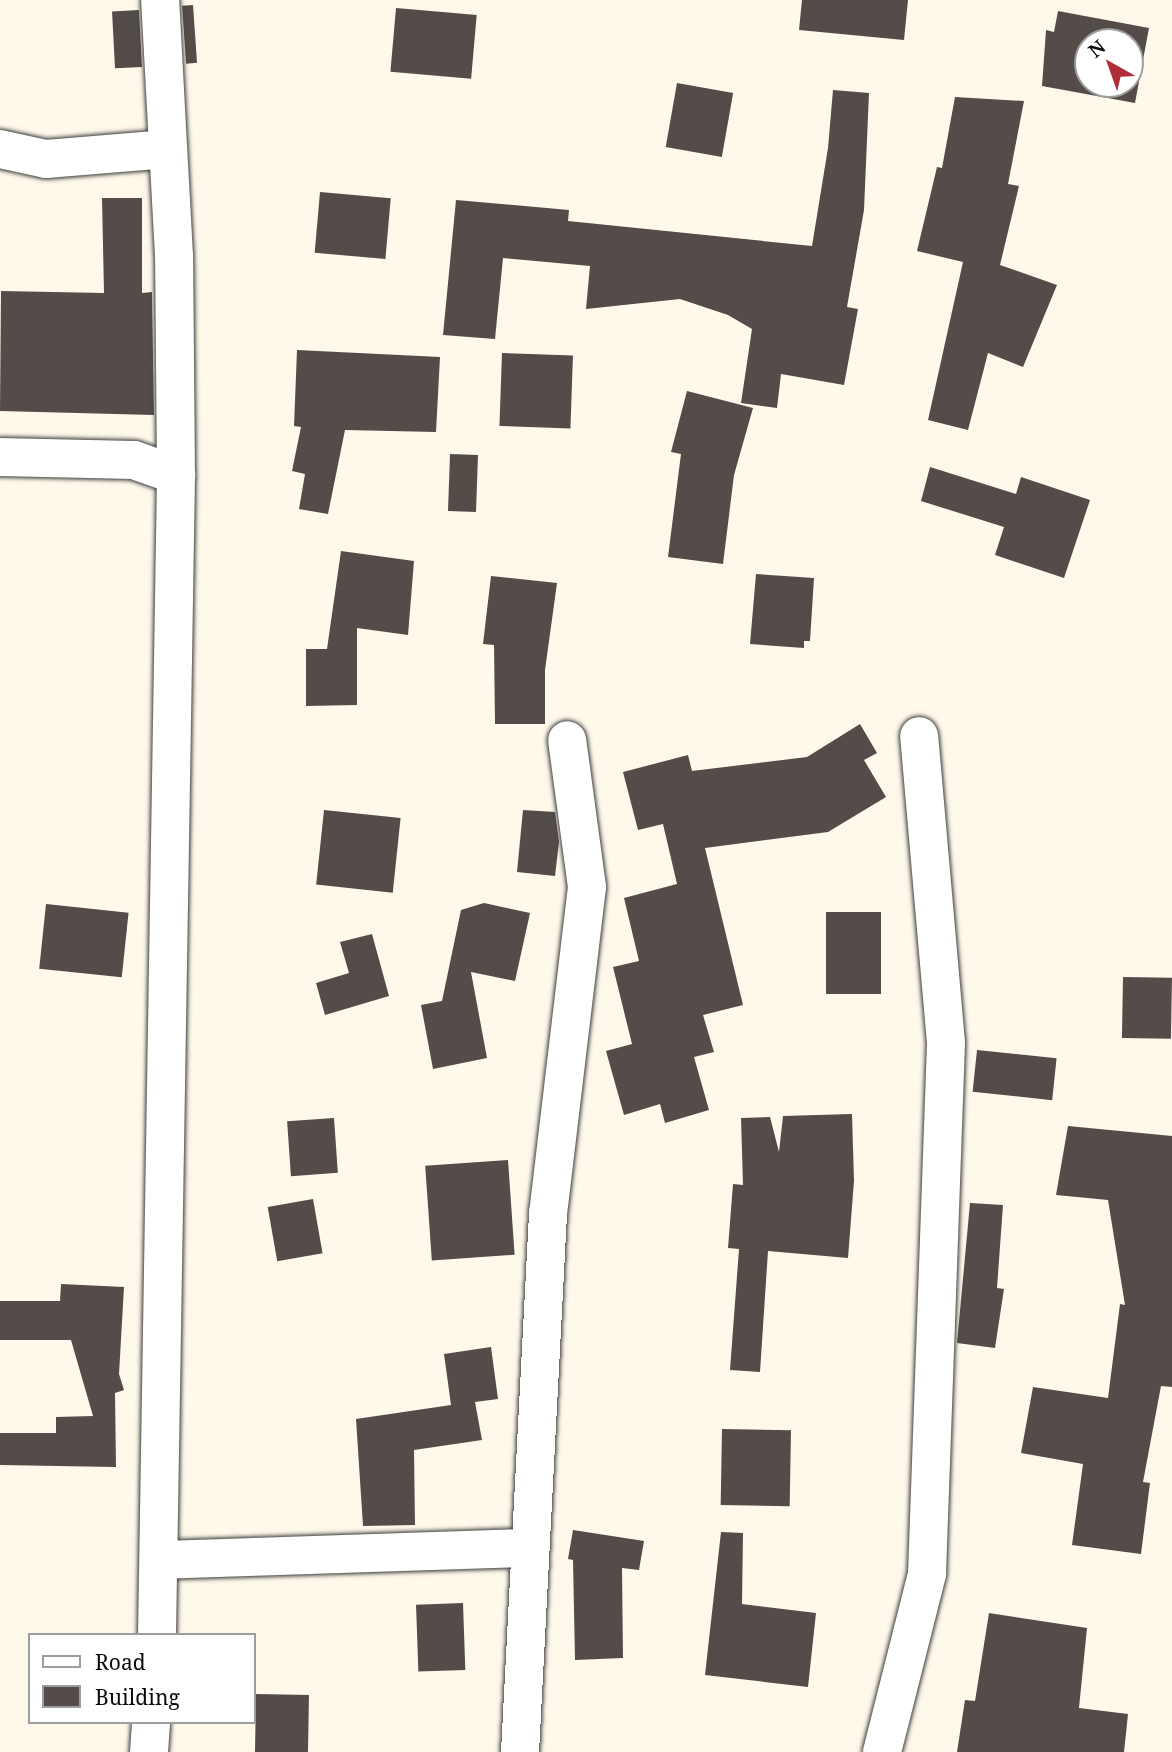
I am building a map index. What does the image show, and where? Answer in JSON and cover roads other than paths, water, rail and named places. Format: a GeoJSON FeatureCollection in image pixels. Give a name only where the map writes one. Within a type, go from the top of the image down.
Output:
{"type":"FeatureCollection","features":[{"type":"Feature","properties":{"kind":"street"},"geometry":{"type":"LineString","coordinates":[[157,1633],[176,475],[168,149],[160,0]]}},
{"type":"Feature","properties":{"kind":"street"},"geometry":{"type":"LineString","coordinates":[[0,149],[46,159],[168,149]]}},
{"type":"Feature","properties":{"kind":"street"},"geometry":{"type":"LineString","coordinates":[[0,457],[134,460],[176,475]]}},
{"type":"Feature","properties":{"kind":"street"},"geometry":{"type":"LineString","coordinates":[[882,1752],[928,1574],[946,1043],[919,736]]}},
{"type":"Feature","properties":{"kind":"street"},"geometry":{"type":"LineString","coordinates":[[520,1752],[528,1548],[548,1214],[587,887],[567,740]]}},
{"type":"Feature","properties":{"kind":"street"},"geometry":{"type":"LineString","coordinates":[[160,1560],[528,1548]]}},
{"type":"Feature","properties":{"kind":"street"},"geometry":{"type":"LineString","coordinates":[[149,1752],[151,1724]]}}]}
